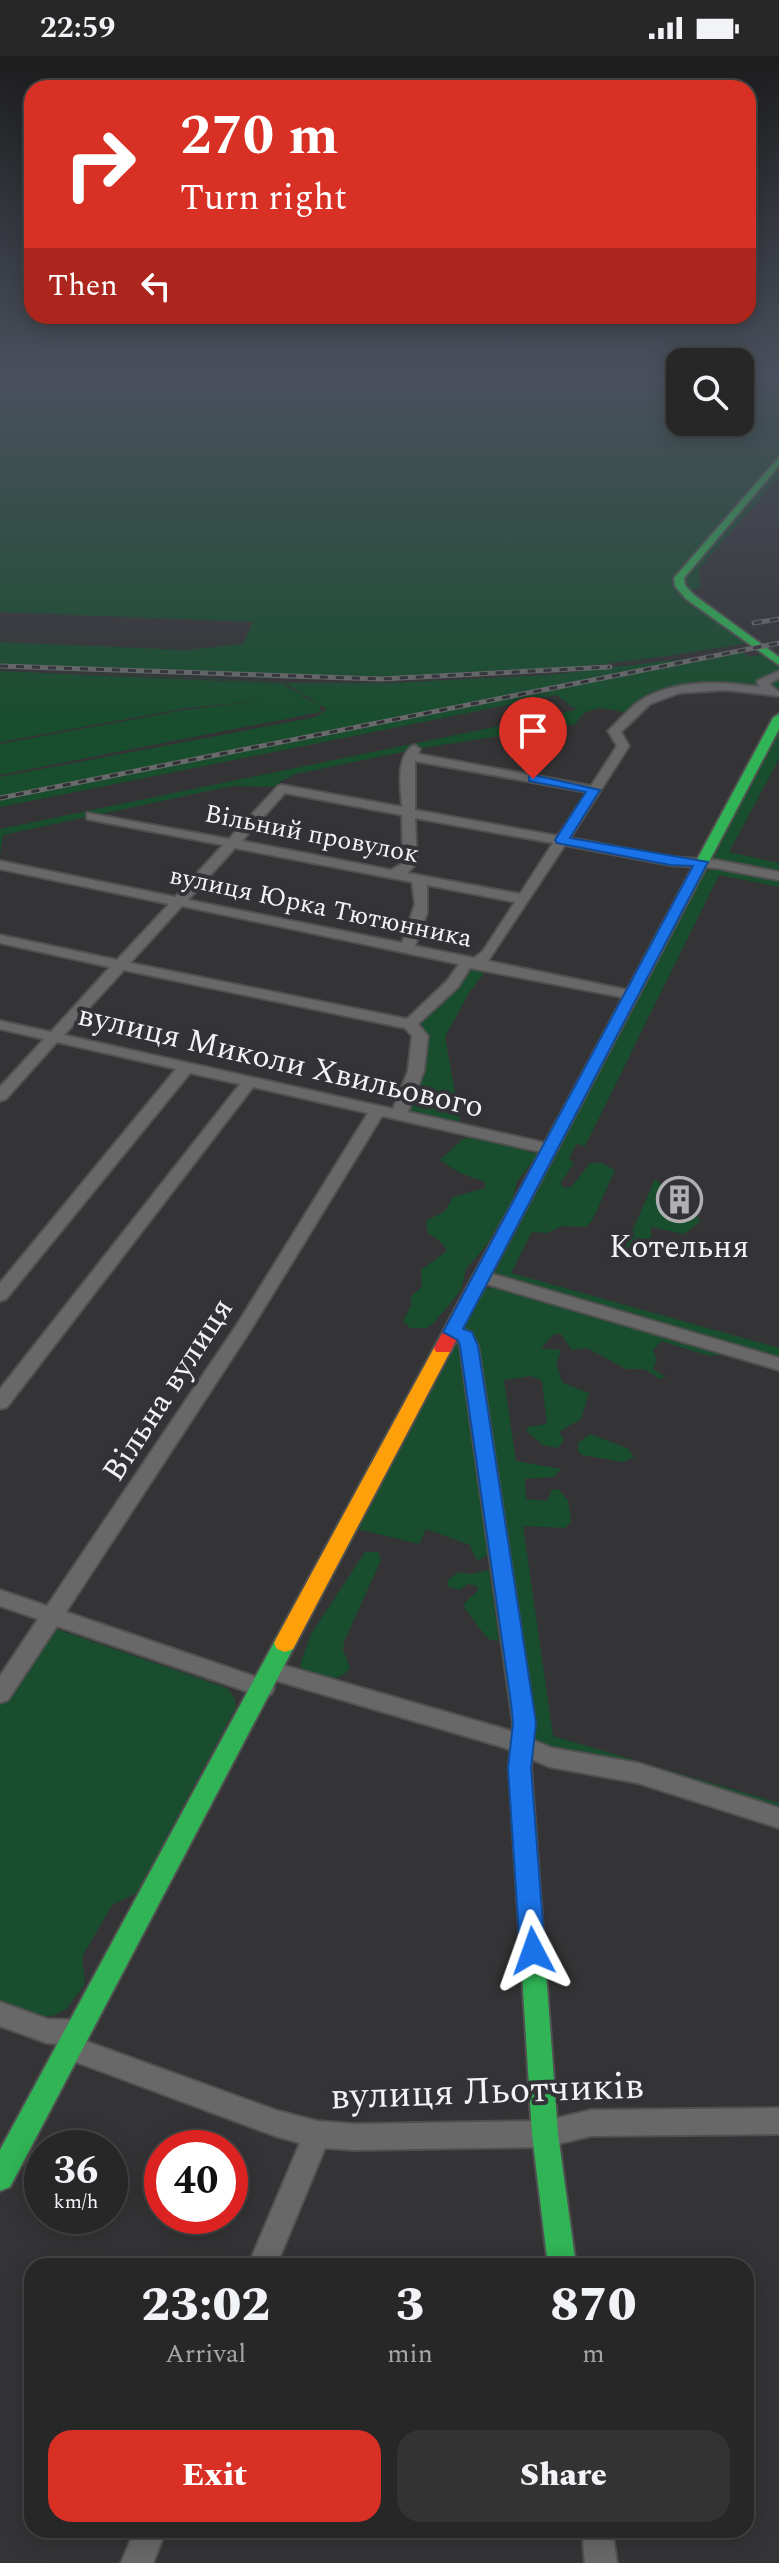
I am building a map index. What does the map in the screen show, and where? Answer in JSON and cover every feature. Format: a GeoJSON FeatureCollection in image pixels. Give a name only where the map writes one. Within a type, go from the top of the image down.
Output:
{"type":"FeatureCollection","features":[{"type":"Feature","properties":{"kind":"street"},"geometry":{"type":"LineString","coordinates":[[753,491],[679,578],[680,586],[690,597],[779,662]]}},
{"type":"Feature","properties":{"kind":"street"},"geometry":{"type":"LineString","coordinates":[[777,694],[761,683],[779,674]]}},
{"type":"Feature","properties":{"kind":"street"},"geometry":{"type":"LineString","coordinates":[[410,1024],[453,984],[465,965],[478,962],[488,954],[623,746],[614,731],[648,701],[682,689],[729,684],[777,694]]}},
{"type":"Feature","properties":{"kind":"street"},"geometry":{"type":"LineString","coordinates":[[0,2177],[779,718]]}},
{"type":"Feature","properties":{"kind":"street"},"geometry":{"type":"LineString","coordinates":[[394,873],[410,863],[406,812],[407,765],[413,753],[594,790]]}},
{"type":"Feature","properties":{"kind":"street"},"geometry":{"type":"LineString","coordinates":[[0,1096],[282,789],[670,861],[702,862],[779,876]]}},
{"type":"Feature","properties":{"kind":"street","name":"Вільний провулок"},"geometry":{"type":"LineString","coordinates":[[92,816],[523,899]]}},
{"type":"Feature","properties":{"kind":"street","name":"вулиця Юрка Тютюнника"},"geometry":{"type":"LineString","coordinates":[[0,865],[632,995]]}},
{"type":"Feature","properties":{"kind":"street"},"geometry":{"type":"LineString","coordinates":[[407,947],[421,907],[423,893],[418,878]]}},
{"type":"Feature","properties":{"kind":"street"},"geometry":{"type":"LineString","coordinates":[[0,939],[410,1024],[420,1036],[416,1071],[398,1117]]}},
{"type":"Feature","properties":{"kind":"street","name":"вулиця Миколи Хвильового"},"geometry":{"type":"LineString","coordinates":[[0,1025],[550,1149]]}},
{"type":"Feature","properties":{"kind":"street"},"geometry":{"type":"LineString","coordinates":[[0,1295],[185,1069]]}},
{"type":"Feature","properties":{"kind":"street"},"geometry":{"type":"LineString","coordinates":[[0,1402],[249,1082]]}},
{"type":"Feature","properties":{"kind":"street","name":"Вільна вулиця"},"geometry":{"type":"LineString","coordinates":[[0,1694],[244,1327],[377,1112]]}},
{"type":"Feature","properties":{"kind":"street"},"geometry":{"type":"LineString","coordinates":[[482,1277],[779,1364]]}},
{"type":"Feature","properties":{"kind":"street"},"geometry":{"type":"LineString","coordinates":[[452,1332],[465,1336],[469,1346],[524,1723],[520,1745],[545,2134],[561,2258]]}},
{"type":"Feature","properties":{"kind":"street"},"geometry":{"type":"LineString","coordinates":[[0,1598],[268,1680],[520,1745],[550,1757],[649,1776],[779,1818]]}},
{"type":"Feature","properties":{"kind":"street","name":"вулиця Льотчиків"},"geometry":{"type":"LineString","coordinates":[[0,2014],[275,2123],[317,2134],[354,2137],[545,2134],[591,2123],[779,2121]]}},
{"type":"Feature","properties":{"kind":"street"},"geometry":{"type":"LineString","coordinates":[[265,2258],[317,2134]]}},
{"type":"Feature","properties":{"kind":"street"},"geometry":{"type":"LineString","coordinates":[[137,2563],[148,2538]]}},
{"type":"Feature","properties":{"kind":"street"},"geometry":{"type":"LineString","coordinates":[[598,2538],[601,2563]]}},
{"type":"Feature","properties":{"kind":"green space"},"geometry":{"type":"Polygon","coordinates":[[[0,491],[749,491],[676,577],[748,643],[595,665],[493,674],[390,678],[254,678],[0,664],[0,642],[186,650],[243,644],[253,622],[0,612],[0,491]]]}},
{"type":"Feature","properties":{"kind":"green space"},"geometry":{"type":"Polygon","coordinates":[[[756,491],[767,491],[699,569],[700,587],[688,591],[685,574],[756,491]]]}},
{"type":"Feature","properties":{"kind":"green space"},"geometry":{"type":"Polygon","coordinates":[[[743,652],[749,657],[764,654],[779,668],[779,693],[740,683],[681,688],[631,713],[599,708],[584,713],[575,724],[417,749],[296,774],[279,782],[282,787],[232,786],[3,835],[0,854],[0,829],[576,710],[557,695],[0,807],[0,799],[743,652]]]}},
{"type":"Feature","properties":{"kind":"green space"},"geometry":{"type":"Polygon","coordinates":[[[707,656],[0,797],[0,777],[316,717],[327,709],[287,684],[0,667],[288,683],[389,683],[550,675],[707,656]]]}},
{"type":"Feature","properties":{"kind":"green space"},"geometry":{"type":"Polygon","coordinates":[[[0,671],[282,684],[305,696],[187,708],[0,742],[0,671]]]}},
{"type":"Feature","properties":{"kind":"green space"},"geometry":{"type":"Polygon","coordinates":[[[300,696],[319,704],[321,712],[0,775],[0,744],[184,710],[300,696]]]}},
{"type":"Feature","properties":{"kind":"green space"},"geometry":{"type":"Polygon","coordinates":[[[779,726],[779,759],[729,852],[779,863],[779,873],[713,857],[779,726]]]}},
{"type":"Feature","properties":{"kind":"green space"},"geometry":{"type":"Polygon","coordinates":[[[717,868],[779,880],[779,887],[719,875],[585,1146],[576,1144],[569,1159],[574,1163],[560,1184],[565,1188],[572,1186],[590,1163],[601,1163],[615,1170],[592,1221],[585,1227],[562,1226],[547,1233],[532,1232],[511,1273],[779,1348],[779,1358],[503,1280],[494,1274],[704,872],[717,868]]]}},
{"type":"Feature","properties":{"kind":"green space"},"geometry":{"type":"Polygon","coordinates":[[[468,967],[489,967],[470,991],[445,1037],[461,1126],[407,1110],[416,1024],[468,967]]]}},
{"type":"Feature","properties":{"kind":"green space"},"geometry":{"type":"Polygon","coordinates":[[[473,1136],[538,1154],[517,1182],[512,1201],[488,1243],[466,1269],[461,1290],[434,1323],[427,1328],[410,1328],[403,1321],[411,1306],[411,1297],[422,1286],[421,1270],[447,1251],[428,1233],[426,1221],[445,1211],[453,1197],[485,1188],[485,1182],[460,1173],[440,1160],[463,1139],[473,1136]]]}},
{"type":"Feature","properties":{"kind":"green space"},"geometry":{"type":"Polygon","coordinates":[[[655,1179],[665,1187],[662,1205],[696,1213],[700,1222],[684,1234],[651,1227],[651,1241],[628,1251],[625,1248],[655,1179]]]}},
{"type":"Feature","properties":{"kind":"green space"},"geometry":{"type":"Polygon","coordinates":[[[493,1287],[726,1354],[709,1356],[661,1341],[653,1350],[657,1360],[653,1369],[666,1377],[660,1379],[644,1369],[626,1369],[587,1348],[572,1350],[561,1334],[554,1334],[541,1348],[561,1350],[556,1365],[563,1383],[589,1393],[581,1419],[559,1432],[564,1440],[558,1448],[543,1445],[526,1431],[528,1427],[547,1424],[542,1381],[531,1376],[504,1380],[516,1461],[561,1469],[554,1477],[525,1479],[526,1499],[547,1501],[552,1490],[558,1489],[568,1500],[571,1521],[565,1528],[523,1526],[553,1736],[779,1803],[779,1813],[528,1744],[462,1330],[484,1289],[493,1287]]]}},
{"type":"Feature","properties":{"kind":"green space"},"geometry":{"type":"Polygon","coordinates":[[[458,1340],[488,1555],[477,1561],[470,1545],[426,1529],[419,1544],[357,1529],[458,1340]]]}},
{"type":"Feature","properties":{"kind":"green space"},"geometry":{"type":"Polygon","coordinates":[[[590,1434],[627,1448],[634,1457],[623,1462],[582,1455],[578,1451],[578,1443],[590,1434]]]}},
{"type":"Feature","properties":{"kind":"green space"},"geometry":{"type":"Polygon","coordinates":[[[365,1552],[378,1552],[381,1560],[344,1642],[343,1650],[350,1668],[339,1677],[317,1678],[300,1665],[311,1634],[365,1552]]]}},
{"type":"Feature","properties":{"kind":"green space"},"geometry":{"type":"Polygon","coordinates":[[[489,1570],[499,1641],[488,1639],[465,1609],[464,1604],[478,1590],[477,1586],[468,1584],[459,1590],[447,1586],[448,1580],[459,1572],[471,1574],[489,1570]]]}},
{"type":"Feature","properties":{"kind":"green space"},"geometry":{"type":"Polygon","coordinates":[[[53,1628],[227,1688],[235,1699],[236,1707],[137,1893],[112,1905],[82,1957],[85,1984],[66,2009],[55,2015],[39,2017],[0,2004],[0,1704],[53,1628]]]}},
{"type":"Feature","properties":{"kind":"railway"},"geometry":{"type":"LineString","coordinates":[[754,623],[779,619]]}},
{"type":"Feature","properties":{"kind":"railway"},"geometry":{"type":"LineString","coordinates":[[0,798],[779,643]]}},
{"type":"Feature","properties":{"kind":"railway"},"geometry":{"type":"LineString","coordinates":[[0,666],[381,679],[610,667]]}},
{"type":"Feature","properties":{"kind":"traffic: fast"},"geometry":{"type":"LineString","coordinates":[[753,491],[679,578],[680,586],[690,597],[779,662]]}},
{"type":"Feature","properties":{"kind":"traffic: fast"},"geometry":{"type":"LineString","coordinates":[[533,1180],[779,718]]}},
{"type":"Feature","properties":{"kind":"traffic: fast"},"geometry":{"type":"LineString","coordinates":[[452,1332],[465,1336],[469,1346],[524,1723],[520,1768],[545,2134],[561,2258]]}},
{"type":"Feature","properties":{"kind":"traffic: fast"},"geometry":{"type":"LineString","coordinates":[[0,2177],[285,1643]]}},
{"type":"Feature","properties":{"kind":"traffic: slow"},"geometry":{"type":"LineString","coordinates":[[285,1643],[443,1348]]}},
{"type":"Feature","properties":{"kind":"traffic: jam"},"geometry":{"type":"LineString","coordinates":[[443,1348],[533,1180]]}},
{"type":"Feature","properties":{"kind":"place","name":"Котельня"},"geometry":{"type":"Point","coordinates":[679,1199]}},
{"type":"Feature","properties":{"kind":"route"},"geometry":{"type":"LineString","coordinates":[[533,779],[594,790],[562,840],[670,861],[702,862],[452,1332],[465,1336],[469,1346],[522,1703],[524,1723],[520,1768],[533,1951]]}}]}
